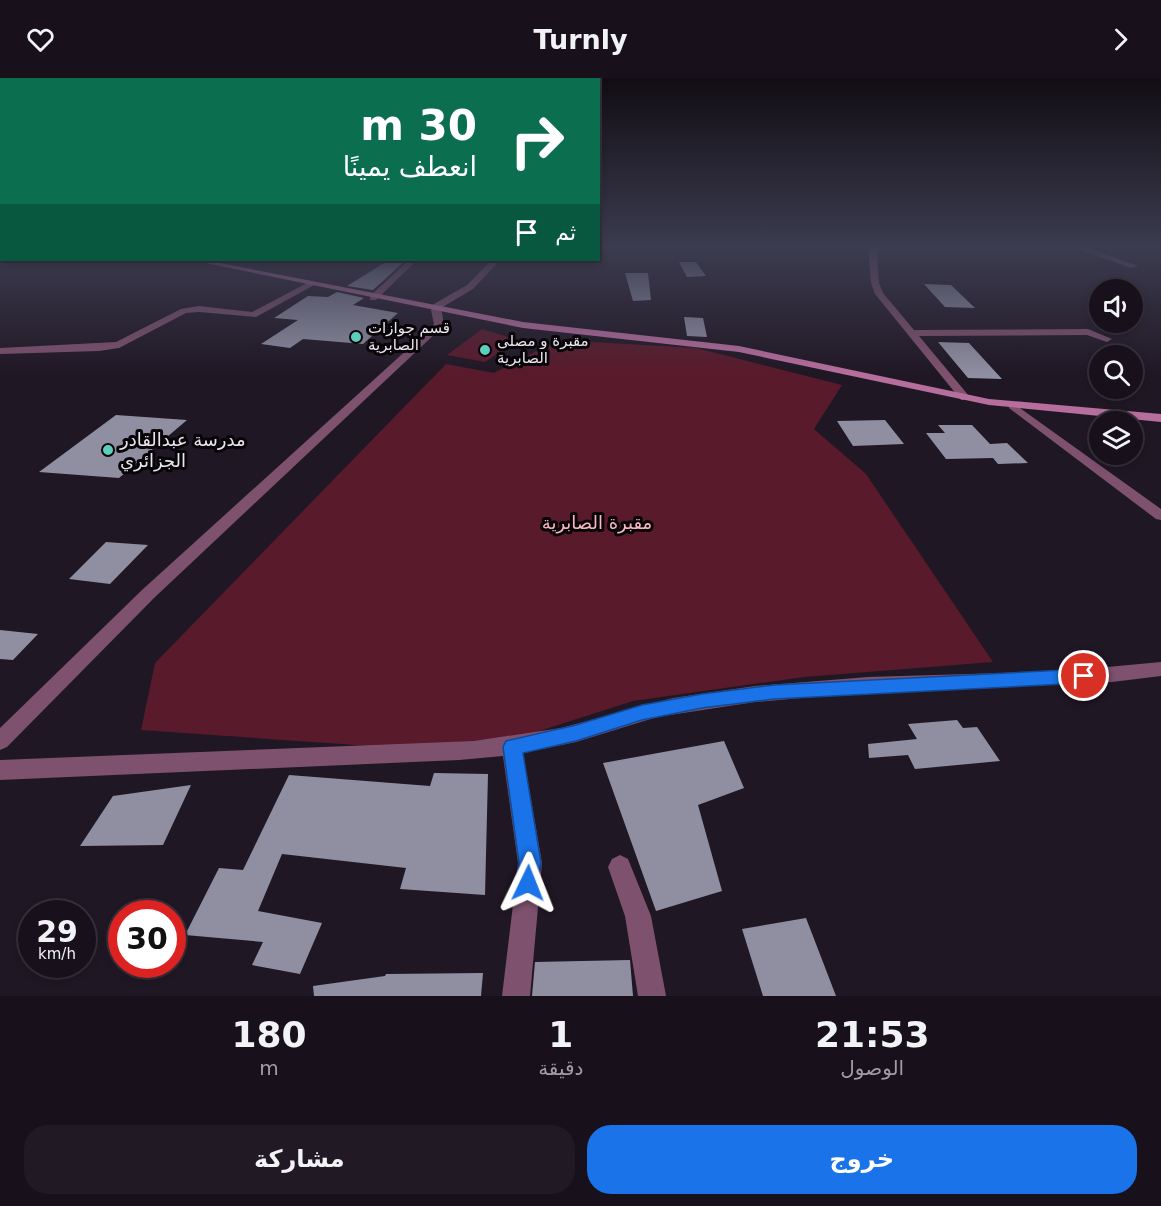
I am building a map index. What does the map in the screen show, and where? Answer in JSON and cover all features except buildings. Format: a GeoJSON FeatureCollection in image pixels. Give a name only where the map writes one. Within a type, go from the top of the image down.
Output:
{"type":"FeatureCollection","features":[{"type":"Feature","properties":{"kind":"street"},"geometry":{"type":"LineString","coordinates":[[0,351],[99,348],[119,345],[184,311],[199,309],[253,315],[303,289]]}},
{"type":"Feature","properties":{"kind":"street"},"geometry":{"type":"LineString","coordinates":[[333,289],[435,310],[561,330],[698,342],[741,349],[965,398],[1013,406],[1161,418]]}},
{"type":"Feature","properties":{"kind":"street"},"geometry":{"type":"LineString","coordinates":[[373,298],[383,289]]}},
{"type":"Feature","properties":{"kind":"street"},"geometry":{"type":"LineString","coordinates":[[435,310],[437,306],[467,289]]}},
{"type":"Feature","properties":{"kind":"street"},"geometry":{"type":"LineString","coordinates":[[876,289],[965,398]]}},
{"type":"Feature","properties":{"kind":"street"},"geometry":{"type":"LineString","coordinates":[[0,741],[148,594],[435,329],[439,324],[435,310]]}},
{"type":"Feature","properties":{"kind":"street"},"geometry":{"type":"LineString","coordinates":[[912,333],[1088,332],[1107,339]]}},
{"type":"Feature","properties":{"kind":"street"},"geometry":{"type":"LineString","coordinates":[[1013,406],[1161,516]]}},
{"type":"Feature","properties":{"kind":"street"},"geometry":{"type":"LineString","coordinates":[[0,770],[512,747],[576,733],[642,713],[702,701],[764,693],[876,686],[990,683],[1161,669]]}},
{"type":"Feature","properties":{"kind":"street"},"geometry":{"type":"LineString","coordinates":[[512,747],[530,863],[516,996]]}},
{"type":"Feature","properties":{"kind":"street"},"geometry":{"type":"LineString","coordinates":[[620,867],[638,916],[652,996]]}},
{"type":"Feature","properties":{"kind":"green space"},"geometry":{"type":"Polygon","coordinates":[[[482,329],[518,340],[485,362],[447,355],[482,329]]]}},
{"type":"Feature","properties":{"kind":"green space","name":"مقبرة الصابرية"},"geometry":{"type":"Polygon","coordinates":[[[557,340],[696,348],[842,385],[814,429],[866,474],[993,662],[804,677],[633,701],[471,753],[141,730],[155,663],[446,364],[494,373],[557,340]]]}},
{"type":"Feature","properties":{"kind":"place","name":"قسم جوازات الصابرية"},"geometry":{"type":"Point","coordinates":[356,337]}},
{"type":"Feature","properties":{"kind":"place","name":"مقبرة و مصلى الصابرية"},"geometry":{"type":"Point","coordinates":[485,350]}},
{"type":"Feature","properties":{"kind":"place","name":"مدرسة عبدالقادر الجزائري"},"geometry":{"type":"Point","coordinates":[108,450]}},
{"type":"Feature","properties":{"kind":"route"},"geometry":{"type":"LineString","coordinates":[[528,883],[530,863],[512,747],[576,733],[642,713],[702,701],[774,692],[990,683],[1084,676]]}}]}
